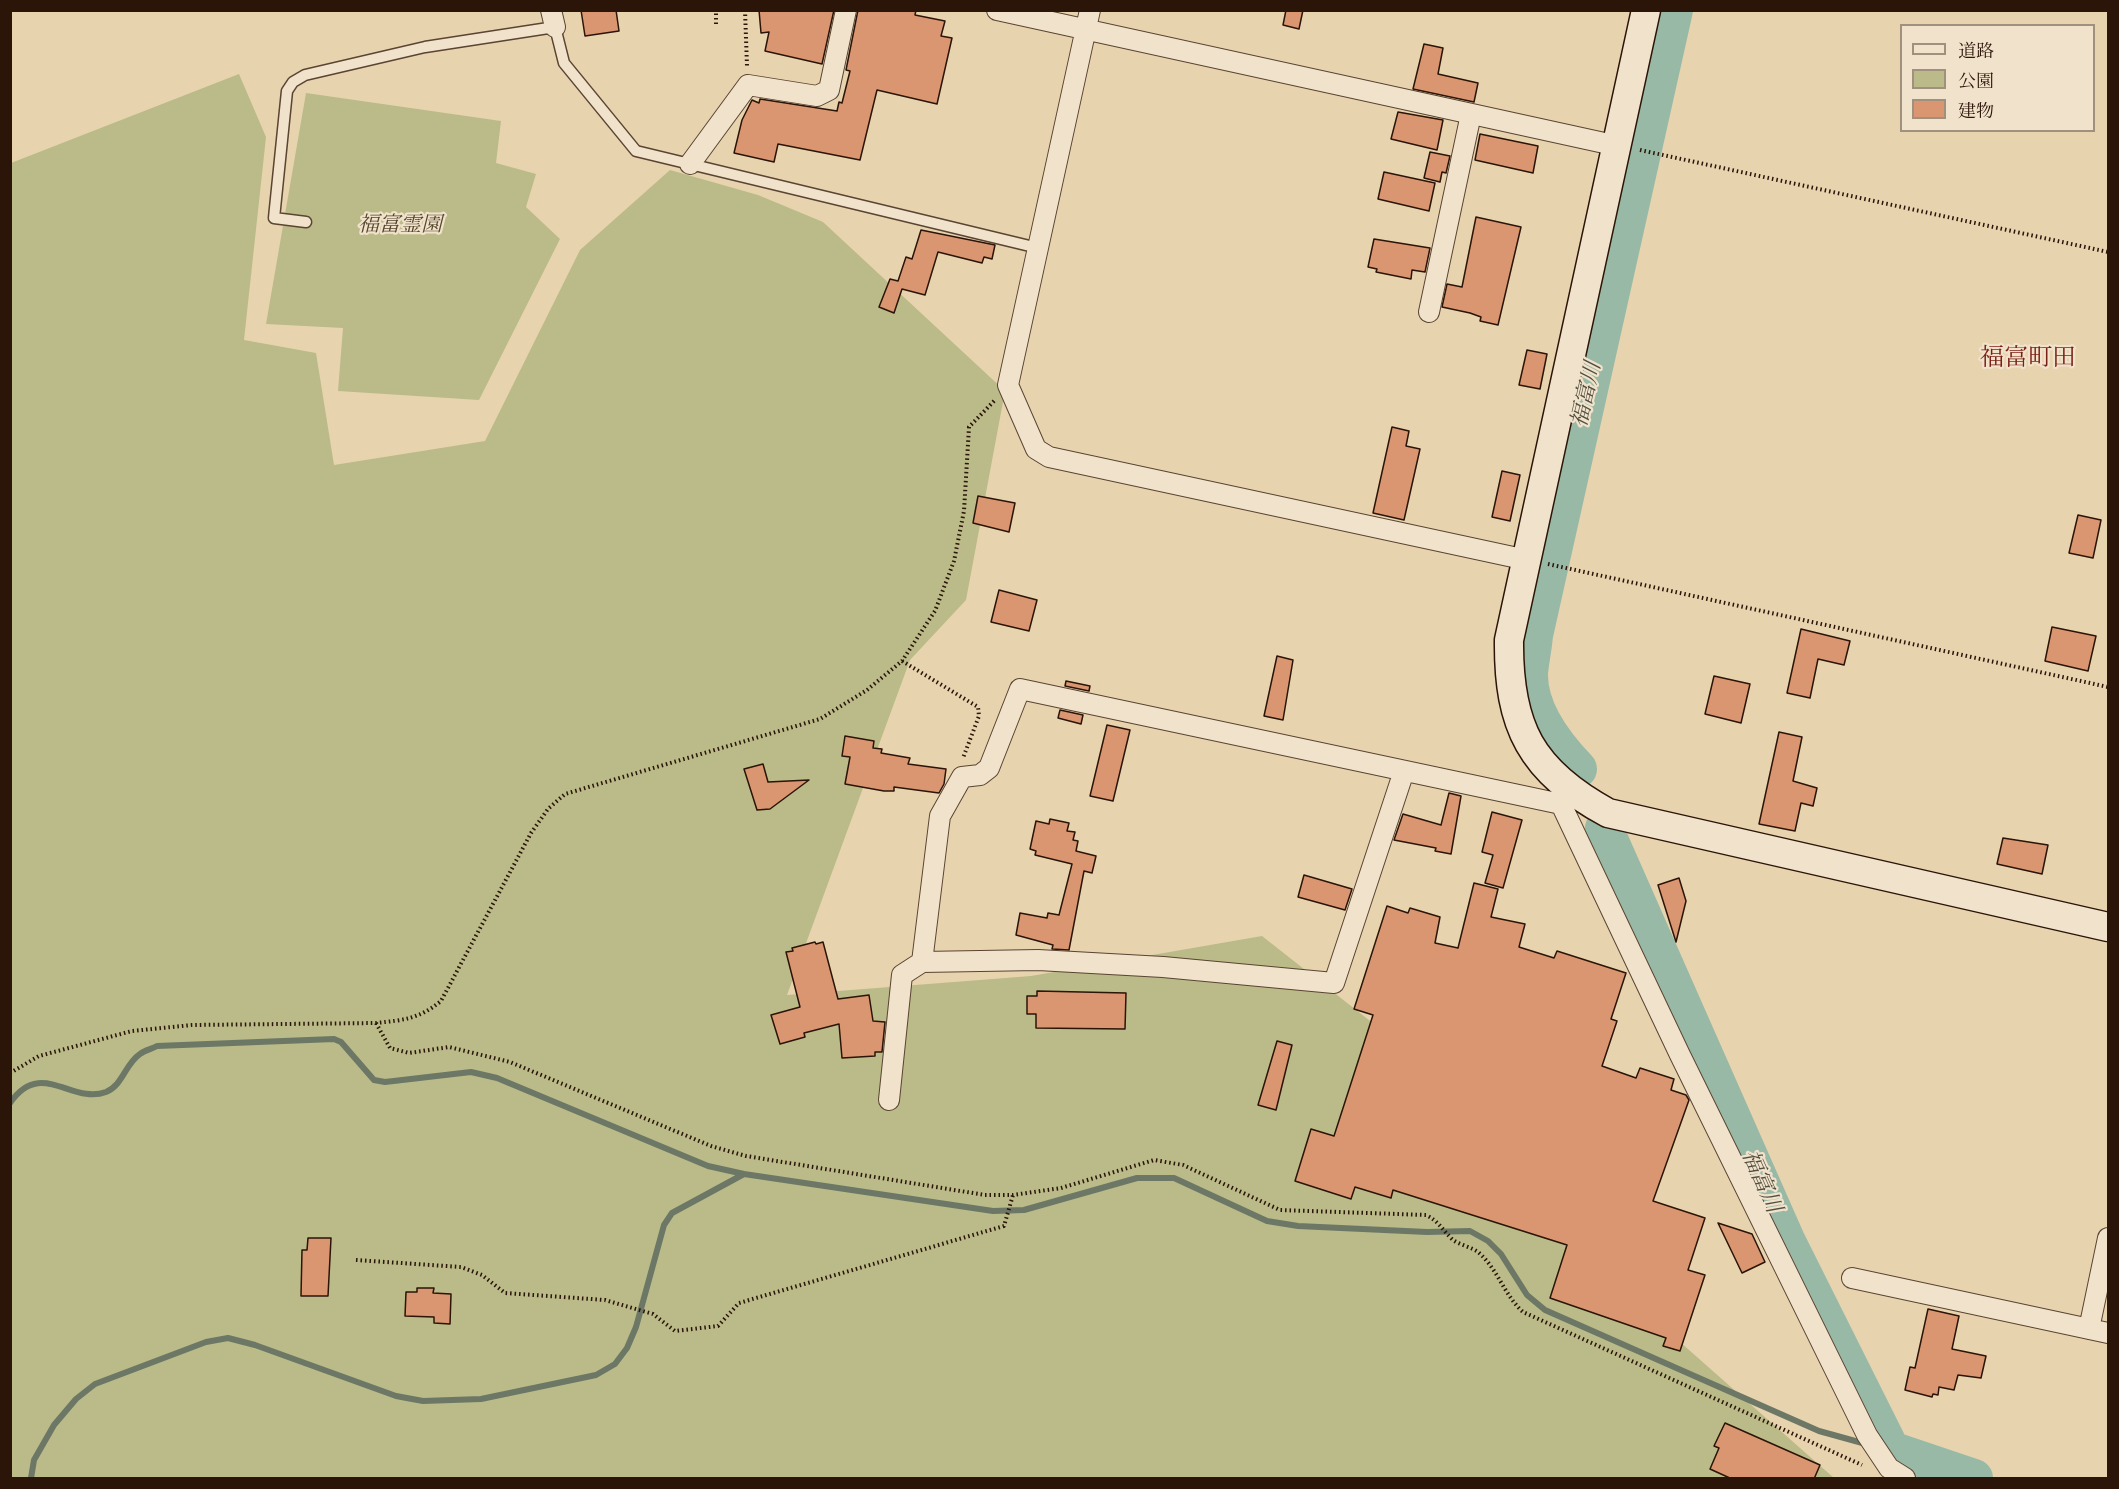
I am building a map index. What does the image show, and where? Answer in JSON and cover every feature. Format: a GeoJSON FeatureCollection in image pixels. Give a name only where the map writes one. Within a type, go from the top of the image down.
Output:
{"type":"FeatureCollection","features":[{"type":"Feature","properties":{"kind":"street"},"geometry":{"type":"LineString","coordinates":[[690,164],[748,85],[817,96],[829,90],[846,10]]}},
{"type":"Feature","properties":{"kind":"street"},"geometry":{"type":"LineString","coordinates":[[998,10],[1618,146]]}},
{"type":"Feature","properties":{"kind":"street"},"geometry":{"type":"LineString","coordinates":[[1090,10],[1008,385],[1036,450],[1049,457],[1535,562]]}},
{"type":"Feature","properties":{"kind":"street"},"geometry":{"type":"LineString","coordinates":[[1646,10],[1535,562],[1509,640],[1510,691],[1515,714],[1538,758],[1567,799],[1680,1055],[1867,1435],[1890,1467]]}},
{"type":"Feature","properties":{"kind":"street"},"geometry":{"type":"LineString","coordinates":[[1429,312],[1471,114]]}},
{"type":"Feature","properties":{"kind":"street"},"geometry":{"type":"LineString","coordinates":[[922,962],[940,816],[962,777],[980,775],[989,768],[1020,689],[1404,771],[1567,799],[1608,813],[2109,927]]}},
{"type":"Feature","properties":{"kind":"street"},"geometry":{"type":"LineString","coordinates":[[889,1100],[902,975],[922,962],[1038,960],[1334,983],[1404,771]]}},
{"type":"Feature","properties":{"kind":"street"},"geometry":{"type":"LineString","coordinates":[[1852,1278],[2099,1331],[2109,1238]]}},
{"type":"Feature","properties":{"kind":"lane"},"geometry":{"type":"LineString","coordinates":[[306,222],[274,218],[287,92],[293,82],[305,75],[553,19],[564,63],[636,151],[1038,248]]}},
{"type":"Feature","properties":{"kind":"path"},"geometry":{"type":"LineString","coordinates":[[716,10],[716,24]]}},
{"type":"Feature","properties":{"kind":"path"},"geometry":{"type":"LineString","coordinates":[[745,10],[748,85]]}},
{"type":"Feature","properties":{"kind":"path"},"geometry":{"type":"LineString","coordinates":[[1655,153],[2109,252]]}},
{"type":"Feature","properties":{"kind":"path"},"geometry":{"type":"LineString","coordinates":[[10,1073],[39,1056],[132,1031],[192,1025],[376,1023],[405,1020],[424,1014],[441,1001],[531,833],[548,809],[565,794],[820,719],[867,690],[902,661],[935,611],[954,561],[964,511],[969,427],[1008,385]]}},
{"type":"Feature","properties":{"kind":"path"},"geometry":{"type":"LineString","coordinates":[[1535,562],[2109,687]]}},
{"type":"Feature","properties":{"kind":"path"},"geometry":{"type":"LineString","coordinates":[[902,661],[978,707],[979,716],[964,755],[962,777]]}},
{"type":"Feature","properties":{"kind":"path"},"geometry":{"type":"LineString","coordinates":[[376,1023],[390,1048],[409,1053],[449,1047],[510,1062],[711,1146],[746,1156],[1013,1197],[1061,1188],[1154,1160],[1183,1165],[1280,1210],[1426,1215],[1435,1219],[1454,1240],[1478,1252],[1494,1270],[1511,1302],[1523,1312],[1865,1466],[1890,1467]]}},
{"type":"Feature","properties":{"kind":"path"},"geometry":{"type":"LineString","coordinates":[[356,1260],[462,1267],[482,1275],[505,1293],[605,1300],[648,1313],[675,1331],[718,1326],[739,1303],[1004,1226],[1013,1197]]}},
{"type":"Feature","properties":{"kind":"green space"},"geometry":{"type":"Polygon","coordinates":[[[239,74],[266,137],[244,340],[316,353],[334,465],[485,441],[580,250],[670,170],[758,195],[823,222],[1005,391],[966,600],[910,660],[787,995],[1031,976],[1262,936],[1435,1072],[1646,1312],[1834,1478],[11,1478],[11,163],[239,74]]]}},
{"type":"Feature","properties":{"kind":"green space","name":"福富霊園"},"geometry":{"type":"Polygon","coordinates":[[[306,93],[501,121],[496,163],[536,174],[526,207],[560,239],[479,400],[338,391],[343,328],[266,324],[306,93]]]}},
{"type":"Feature","properties":{"kind":"building"},"geometry":{"type":"Polygon","coordinates":[[[581,10],[616,10],[619,31],[585,36],[581,10]]]}},
{"type":"Feature","properties":{"kind":"building"},"geometry":{"type":"Polygon","coordinates":[[[759,10],[834,10],[822,64],[765,51],[769,32],[761,33],[759,10]]]}},
{"type":"Feature","properties":{"kind":"building"},"geometry":{"type":"Polygon","coordinates":[[[858,10],[916,10],[915,15],[945,21],[941,36],[952,38],[937,104],[877,90],[860,160],[778,144],[774,162],[734,153],[742,120],[752,100],[759,103],[760,99],[837,111],[839,102],[842,103],[850,71],[846,70],[858,10]]]}},
{"type":"Feature","properties":{"kind":"building"},"geometry":{"type":"Polygon","coordinates":[[[1286,10],[1303,10],[1299,29],[1283,25],[1286,10]]]}},
{"type":"Feature","properties":{"kind":"building"},"geometry":{"type":"Polygon","coordinates":[[[1424,44],[1443,48],[1438,74],[1478,83],[1474,102],[1413,89],[1424,44]]]}},
{"type":"Feature","properties":{"kind":"building"},"geometry":{"type":"Polygon","coordinates":[[[1398,112],[1443,120],[1437,150],[1391,139],[1398,112]]]}},
{"type":"Feature","properties":{"kind":"building"},"geometry":{"type":"Polygon","coordinates":[[[1480,134],[1538,146],[1533,173],[1475,160],[1480,134]]]}},
{"type":"Feature","properties":{"kind":"building"},"geometry":{"type":"Polygon","coordinates":[[[1430,152],[1450,156],[1446,173],[1442,172],[1440,182],[1424,178],[1430,152]]]}},
{"type":"Feature","properties":{"kind":"building"},"geometry":{"type":"Polygon","coordinates":[[[1384,172],[1435,183],[1429,211],[1378,199],[1384,172]]]}},
{"type":"Feature","properties":{"kind":"building"},"geometry":{"type":"Polygon","coordinates":[[[1476,217],[1521,227],[1498,325],[1480,321],[1481,317],[1470,313],[1442,307],[1447,284],[1462,287],[1476,217]]]}},
{"type":"Feature","properties":{"kind":"building"},"geometry":{"type":"Polygon","coordinates":[[[921,230],[995,245],[992,259],[984,257],[982,263],[938,252],[925,295],[902,289],[894,313],[879,307],[890,279],[898,281],[906,257],[912,259],[921,230]]]}},
{"type":"Feature","properties":{"kind":"building"},"geometry":{"type":"Polygon","coordinates":[[[1374,239],[1430,248],[1425,272],[1412,270],[1411,279],[1376,272],[1377,269],[1368,267],[1374,239]]]}},
{"type":"Feature","properties":{"kind":"building"},"geometry":{"type":"Polygon","coordinates":[[[1527,350],[1547,354],[1540,389],[1519,385],[1527,350]]]}},
{"type":"Feature","properties":{"kind":"building"},"geometry":{"type":"Polygon","coordinates":[[[1392,427],[1409,431],[1406,446],[1420,449],[1404,520],[1373,513],[1392,427]]]}},
{"type":"Feature","properties":{"kind":"building"},"geometry":{"type":"Polygon","coordinates":[[[1502,471],[1520,475],[1510,521],[1492,517],[1502,471]]]}},
{"type":"Feature","properties":{"kind":"building"},"geometry":{"type":"Polygon","coordinates":[[[978,496],[1015,503],[1009,532],[973,523],[978,496]]]}},
{"type":"Feature","properties":{"kind":"building"},"geometry":{"type":"Polygon","coordinates":[[[2078,515],[2101,520],[2093,558],[2069,553],[2078,515]]]}},
{"type":"Feature","properties":{"kind":"building"},"geometry":{"type":"Polygon","coordinates":[[[999,590],[1037,600],[1029,631],[991,622],[999,590]]]}},
{"type":"Feature","properties":{"kind":"building"},"geometry":{"type":"Polygon","coordinates":[[[2052,627],[2096,636],[2088,671],[2045,661],[2052,627]]]}},
{"type":"Feature","properties":{"kind":"building"},"geometry":{"type":"Polygon","coordinates":[[[1801,629],[1850,641],[1844,665],[1818,659],[1810,698],[1787,693],[1801,629]]]}},
{"type":"Feature","properties":{"kind":"building"},"geometry":{"type":"Polygon","coordinates":[[[1277,656],[1293,660],[1283,720],[1264,716],[1277,656]]]}},
{"type":"Feature","properties":{"kind":"building"},"geometry":{"type":"Polygon","coordinates":[[[1714,676],[1750,684],[1741,723],[1705,714],[1714,676]]]}},
{"type":"Feature","properties":{"kind":"building"},"geometry":{"type":"Polygon","coordinates":[[[1066,681],[1090,686],[1089,691],[1065,686],[1066,681]]]}},
{"type":"Feature","properties":{"kind":"building"},"geometry":{"type":"Polygon","coordinates":[[[1060,710],[1083,715],[1081,724],[1058,718],[1060,710]]]}},
{"type":"Feature","properties":{"kind":"building"},"geometry":{"type":"Polygon","coordinates":[[[1107,725],[1130,730],[1113,801],[1090,796],[1107,725]]]}},
{"type":"Feature","properties":{"kind":"building"},"geometry":{"type":"Polygon","coordinates":[[[1779,732],[1802,737],[1793,781],[1817,788],[1813,806],[1801,803],[1795,831],[1759,824],[1779,732]]]}},
{"type":"Feature","properties":{"kind":"building"},"geometry":{"type":"Polygon","coordinates":[[[845,736],[874,741],[873,748],[882,749],[881,753],[910,758],[908,764],[946,769],[944,784],[939,793],[894,787],[894,791],[884,791],[845,784],[850,757],[842,756],[845,736]]]}},
{"type":"Feature","properties":{"kind":"building"},"geometry":{"type":"Polygon","coordinates":[[[763,764],[768,782],[809,780],[770,809],[757,810],[744,769],[763,764]]]}},
{"type":"Feature","properties":{"kind":"building"},"geometry":{"type":"Polygon","coordinates":[[[1449,793],[1461,796],[1451,854],[1435,851],[1436,848],[1394,840],[1403,814],[1441,825],[1449,793]]]}},
{"type":"Feature","properties":{"kind":"building"},"geometry":{"type":"Polygon","coordinates":[[[1492,812],[1522,820],[1503,888],[1485,883],[1493,855],[1482,852],[1492,812]]]}},
{"type":"Feature","properties":{"kind":"building"},"geometry":{"type":"Polygon","coordinates":[[[1050,819],[1069,823],[1067,831],[1075,832],[1073,840],[1078,841],[1076,851],[1096,856],[1092,873],[1084,871],[1069,950],[1052,949],[1053,945],[1016,935],[1020,913],[1047,918],[1048,913],[1059,915],[1072,864],[1035,855],[1036,851],[1030,849],[1036,821],[1049,824],[1050,819]]]}},
{"type":"Feature","properties":{"kind":"building"},"geometry":{"type":"Polygon","coordinates":[[[2003,838],[2048,845],[2042,874],[1997,864],[2003,838]]]}},
{"type":"Feature","properties":{"kind":"building"},"geometry":{"type":"Polygon","coordinates":[[[1304,875],[1352,889],[1345,910],[1298,897],[1304,875]]]}},
{"type":"Feature","properties":{"kind":"building"},"geometry":{"type":"Polygon","coordinates":[[[1679,878],[1686,901],[1676,942],[1658,885],[1679,878]]]}},
{"type":"Feature","properties":{"kind":"building"},"geometry":{"type":"Polygon","coordinates":[[[1474,883],[1498,889],[1491,917],[1525,924],[1519,947],[1554,958],[1557,951],[1626,973],[1611,1019],[1617,1021],[1602,1066],[1636,1078],[1640,1068],[1674,1079],[1671,1090],[1686,1095],[1689,1100],[1653,1201],[1705,1218],[1688,1270],[1705,1275],[1680,1351],[1663,1346],[1666,1338],[1550,1298],[1567,1245],[1393,1190],[1391,1198],[1355,1187],[1351,1199],[1295,1181],[1311,1129],[1334,1136],[1373,1015],[1354,1009],[1387,906],[1408,913],[1410,908],[1440,917],[1435,943],[1458,948],[1474,883]]]}},
{"type":"Feature","properties":{"kind":"building"},"geometry":{"type":"Polygon","coordinates":[[[815,942],[816,944],[823,942],[838,999],[869,995],[873,1021],[885,1022],[882,1052],[875,1052],[875,1056],[842,1058],[839,1024],[804,1033],[805,1037],[780,1044],[771,1015],[800,1007],[786,952],[793,951],[792,948],[815,942]]]}},
{"type":"Feature","properties":{"kind":"building"},"geometry":{"type":"Polygon","coordinates":[[[1037,991],[1126,993],[1125,1029],[1036,1028],[1036,1014],[1027,1014],[1027,996],[1037,996],[1037,991]]]}},
{"type":"Feature","properties":{"kind":"building"},"geometry":{"type":"Polygon","coordinates":[[[1277,1041],[1292,1045],[1276,1110],[1258,1105],[1277,1041]]]}},
{"type":"Feature","properties":{"kind":"building"},"geometry":{"type":"Polygon","coordinates":[[[1718,1223],[1752,1234],[1765,1262],[1742,1273],[1718,1223]]]}},
{"type":"Feature","properties":{"kind":"building"},"geometry":{"type":"Polygon","coordinates":[[[308,1238],[331,1238],[328,1296],[301,1296],[302,1250],[307,1250],[308,1238]]]}},
{"type":"Feature","properties":{"kind":"building"},"geometry":{"type":"Polygon","coordinates":[[[417,1288],[434,1288],[433,1293],[451,1294],[450,1324],[434,1323],[434,1317],[405,1316],[406,1292],[417,1292],[417,1288]]]}},
{"type":"Feature","properties":{"kind":"building"},"geometry":{"type":"Polygon","coordinates":[[[1928,1309],[1959,1316],[1952,1349],[1986,1356],[1981,1378],[1958,1375],[1954,1390],[1939,1387],[1938,1395],[1933,1394],[1932,1397],[1905,1390],[1910,1367],[1915,1368],[1928,1309]]]}},
{"type":"Feature","properties":{"kind":"building"},"geometry":{"type":"Polygon","coordinates":[[[1725,1423],[1820,1465],[1814,1479],[1732,1479],[1710,1469],[1719,1448],[1714,1446],[1725,1423]]]}},
{"type":"Feature","properties":{"kind":"waterway","name":"福富川"},"geometry":{"type":"LineString","coordinates":[[1578,769],[1560,749],[1538,713],[1530,686],[1529,668],[1534,635],[1674,10]]}},
{"type":"Feature","properties":{"kind":"waterway","name":"福富川"},"geometry":{"type":"LineString","coordinates":[[1604,828],[1786,1240],[1891,1450],[1974,1478]]}},
{"type":"Feature","properties":{"kind":"waterway"},"geometry":{"type":"LineString","coordinates":[[10,1103],[22,1090],[33,1084],[45,1083],[81,1093],[106,1092],[116,1085],[135,1058],[157,1046],[334,1039],[341,1042],[374,1080],[385,1082],[471,1072],[497,1078],[708,1166],[744,1174]]}},
{"type":"Feature","properties":{"kind":"waterway"},"geometry":{"type":"LineString","coordinates":[[31,1478],[34,1460],[54,1425],[76,1399],[95,1384],[206,1342],[228,1338],[255,1345],[396,1396],[423,1401],[481,1399],[596,1375],[615,1364],[627,1348],[636,1327],[664,1225],[672,1213],[744,1174],[993,1211],[1024,1210],[1137,1178],[1174,1178],[1267,1221],[1298,1226],[1427,1232],[1470,1231],[1488,1241],[1501,1254],[1527,1295],[1545,1310],[1819,1431],[1866,1444]]}},
{"type":"Feature","properties":{"kind":"district","name":"福富町田"},"geometry":{"type":"Point","coordinates":[2028,360]}}]}
